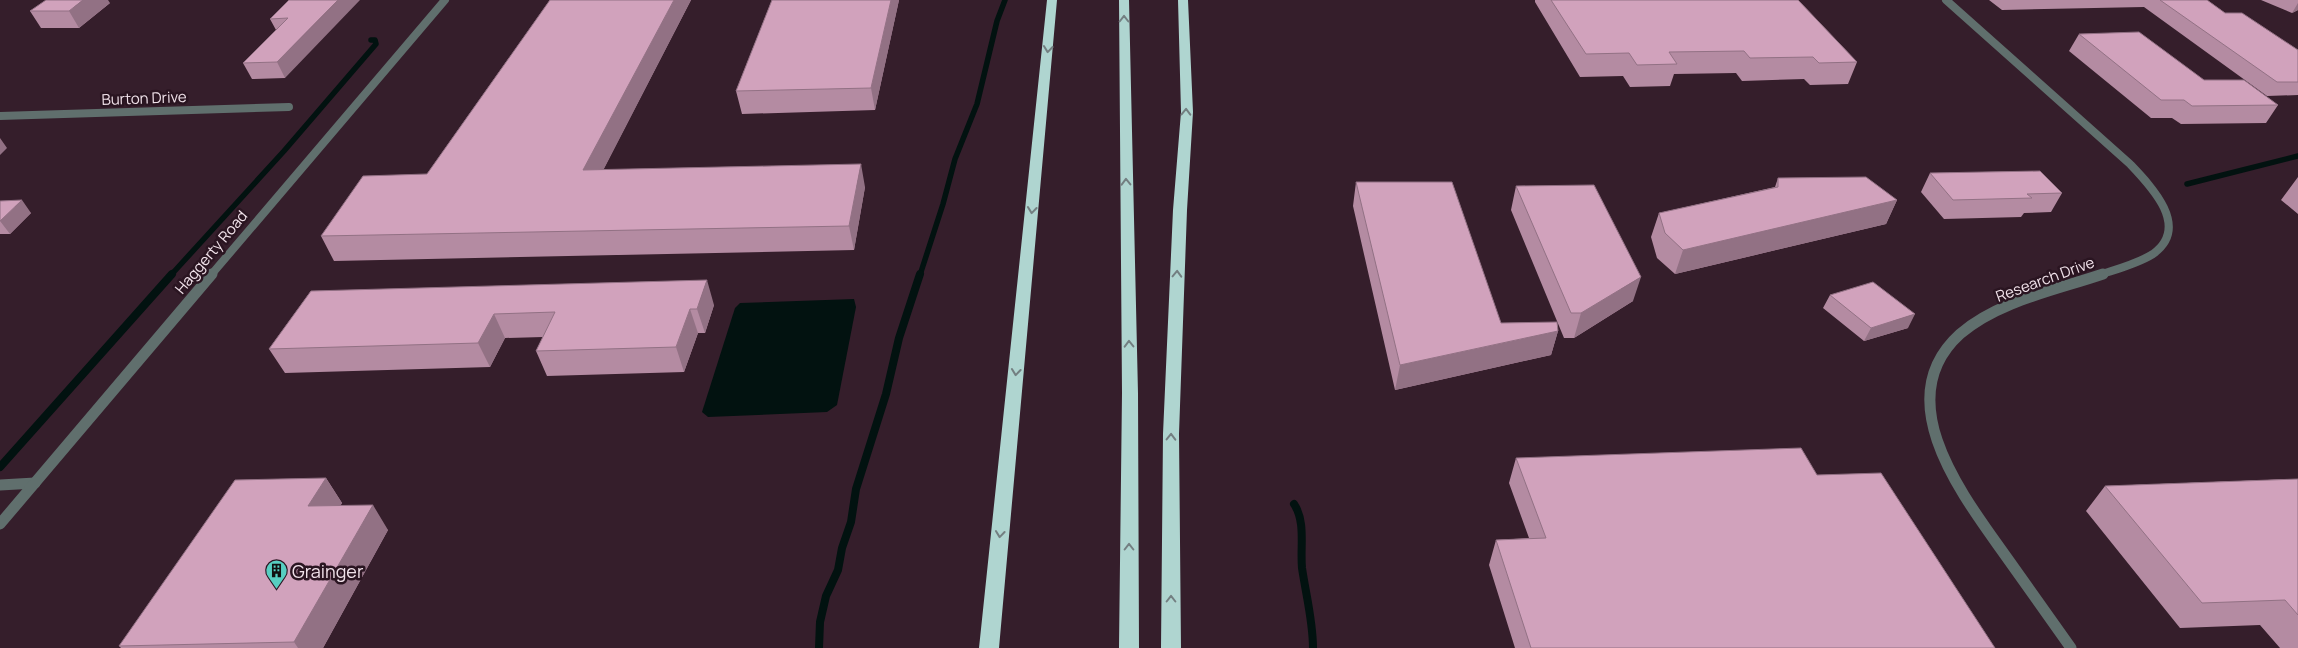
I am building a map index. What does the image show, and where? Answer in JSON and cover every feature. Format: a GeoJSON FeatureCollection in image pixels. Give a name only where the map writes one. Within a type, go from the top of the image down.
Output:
{"type":"FeatureCollection","features":[{"type":"Feature","properties":{"kind":"highway"},"geometry":{"type":"LineString","coordinates":[[989,648],[1052,0]]}},
{"type":"Feature","properties":{"kind":"highway"},"geometry":{"type":"LineString","coordinates":[[1124,0],[1130,393],[1129,648]]}},
{"type":"Feature","properties":{"kind":"highway"},"geometry":{"type":"LineString","coordinates":[[1171,648],[1171,434],[1180,210],[1187,112],[1182,0]]}},
{"type":"Feature","properties":{"kind":"street","name":"Haggerty Road"},"geometry":{"type":"LineString","coordinates":[[0,523],[445,0]]}},
{"type":"Feature","properties":{"kind":"street","name":"Research Drive"},"geometry":{"type":"LineString","coordinates":[[1946,0],[2121,157],[2159,197],[2169,218],[2166,236],[2154,253],[2010,307],[1962,333],[1947,348],[1937,365],[1931,386],[1930,401],[1940,452],[1978,517],[2071,648]]}},
{"type":"Feature","properties":{"kind":"street","name":"Burton Drive"},"geometry":{"type":"LineString","coordinates":[[0,116],[290,107]]}},
{"type":"Feature","properties":{"kind":"street"},"geometry":{"type":"LineString","coordinates":[[0,485],[35,483]]}},
{"type":"Feature","properties":{"kind":"shaded area"},"geometry":{"type":"Polygon","coordinates":[[[854,299],[856,307],[837,405],[827,412],[708,417],[702,412],[735,308],[740,303],[854,299]]]}},
{"type":"Feature","properties":{"kind":"building"},"geometry":{"type":"Polygon","coordinates":[[[46,0],[83,0],[69,11],[30,11],[46,0]]]}},
{"type":"Feature","properties":{"kind":"building"},"geometry":{"type":"Polygon","coordinates":[[[289,0],[338,0],[277,62],[243,63],[288,18],[270,19],[289,0]]]}},
{"type":"Feature","properties":{"kind":"building"},"geometry":{"type":"Polygon","coordinates":[[[550,0],[674,0],[583,170],[861,164],[849,226],[321,236],[363,176],[427,174],[550,0]]]}},
{"type":"Feature","properties":{"kind":"building"},"geometry":{"type":"Polygon","coordinates":[[[772,0],[891,0],[871,88],[736,91],[772,0]]]}},
{"type":"Feature","properties":{"kind":"building"},"geometry":{"type":"Polygon","coordinates":[[[1551,0],[1798,0],[1857,62],[1819,63],[1813,57],[1750,58],[1744,51],[1669,52],[1677,64],[1637,65],[1629,53],[1586,54],[1551,0]]]}},
{"type":"Feature","properties":{"kind":"building"},"geometry":{"type":"Polygon","coordinates":[[[2160,0],[2207,0],[2225,13],[2242,13],[2298,50],[2298,82],[2277,82],[2160,0]]]}},
{"type":"Feature","properties":{"kind":"building"},"geometry":{"type":"Polygon","coordinates":[[[2139,32],[2204,80],[2244,80],[2278,105],[2192,106],[2184,100],[2161,100],[2079,34],[2139,32]]]}},
{"type":"Feature","properties":{"kind":"building"},"geometry":{"type":"Polygon","coordinates":[[[2040,171],[2062,193],[2027,194],[2032,198],[1953,200],[1930,173],[2040,171]]]}},
{"type":"Feature","properties":{"kind":"building"},"geometry":{"type":"Polygon","coordinates":[[[1866,177],[1897,200],[1683,250],[1665,233],[1659,213],[1778,187],[1778,178],[1866,177]]]}},
{"type":"Feature","properties":{"kind":"building"},"geometry":{"type":"Polygon","coordinates":[[[1356,182],[1452,182],[1501,323],[1557,322],[1558,331],[1400,365],[1356,182]]]}},
{"type":"Feature","properties":{"kind":"building"},"geometry":{"type":"Polygon","coordinates":[[[1594,185],[1641,277],[1581,313],[1571,313],[1516,186],[1594,185]]]}},
{"type":"Feature","properties":{"kind":"building"},"geometry":{"type":"Polygon","coordinates":[[[22,200],[0,221],[0,201],[22,200]]]}},
{"type":"Feature","properties":{"kind":"building"},"geometry":{"type":"Polygon","coordinates":[[[707,280],[697,309],[690,309],[676,347],[536,351],[555,312],[494,314],[478,343],[269,349],[311,291],[707,280]]]}},
{"type":"Feature","properties":{"kind":"building"},"geometry":{"type":"Polygon","coordinates":[[[1873,282],[1915,314],[1871,328],[1830,295],[1873,282]]]}},
{"type":"Feature","properties":{"kind":"building"},"geometry":{"type":"Polygon","coordinates":[[[1801,448],[1817,475],[1881,473],[1995,648],[1531,648],[1496,540],[1546,538],[1516,458],[1801,448]]]}},
{"type":"Feature","properties":{"kind":"building","name":"Grainger"},"geometry":{"type":"Polygon","coordinates":[[[326,478],[308,506],[373,505],[294,642],[119,646],[235,480],[326,478]]]}},
{"type":"Feature","properties":{"kind":"building"},"geometry":{"type":"Polygon","coordinates":[[[2298,479],[2298,615],[2285,600],[2202,603],[2105,486],[2298,479]]]}},
{"type":"Feature","properties":{"kind":"waterway"},"geometry":{"type":"LineString","coordinates":[[920,275],[943,204],[955,159],[977,104],[997,21],[1005,0]]}},
{"type":"Feature","properties":{"kind":"waterway"},"geometry":{"type":"LineString","coordinates":[[171,275],[284,151],[376,44],[375,40],[371,40]]}},
{"type":"Feature","properties":{"kind":"waterway"},"geometry":{"type":"LineString","coordinates":[[2187,184],[2298,156]]}},
{"type":"Feature","properties":{"kind":"waterway"},"geometry":{"type":"LineString","coordinates":[[0,467],[172,274]]}},
{"type":"Feature","properties":{"kind":"waterway"},"geometry":{"type":"LineString","coordinates":[[819,648],[820,622],[826,596],[838,570],[842,548],[851,522],[856,489],[886,394],[899,338],[920,274]]}},
{"type":"Feature","properties":{"kind":"waterway"},"geometry":{"type":"LineString","coordinates":[[1294,504],[1300,519],[1302,568],[1311,618],[1313,648]]}},
{"type":"Feature","properties":{"kind":"place","name":"Grainger"},"geometry":{"type":"Point","coordinates":[276,590]}}]}
